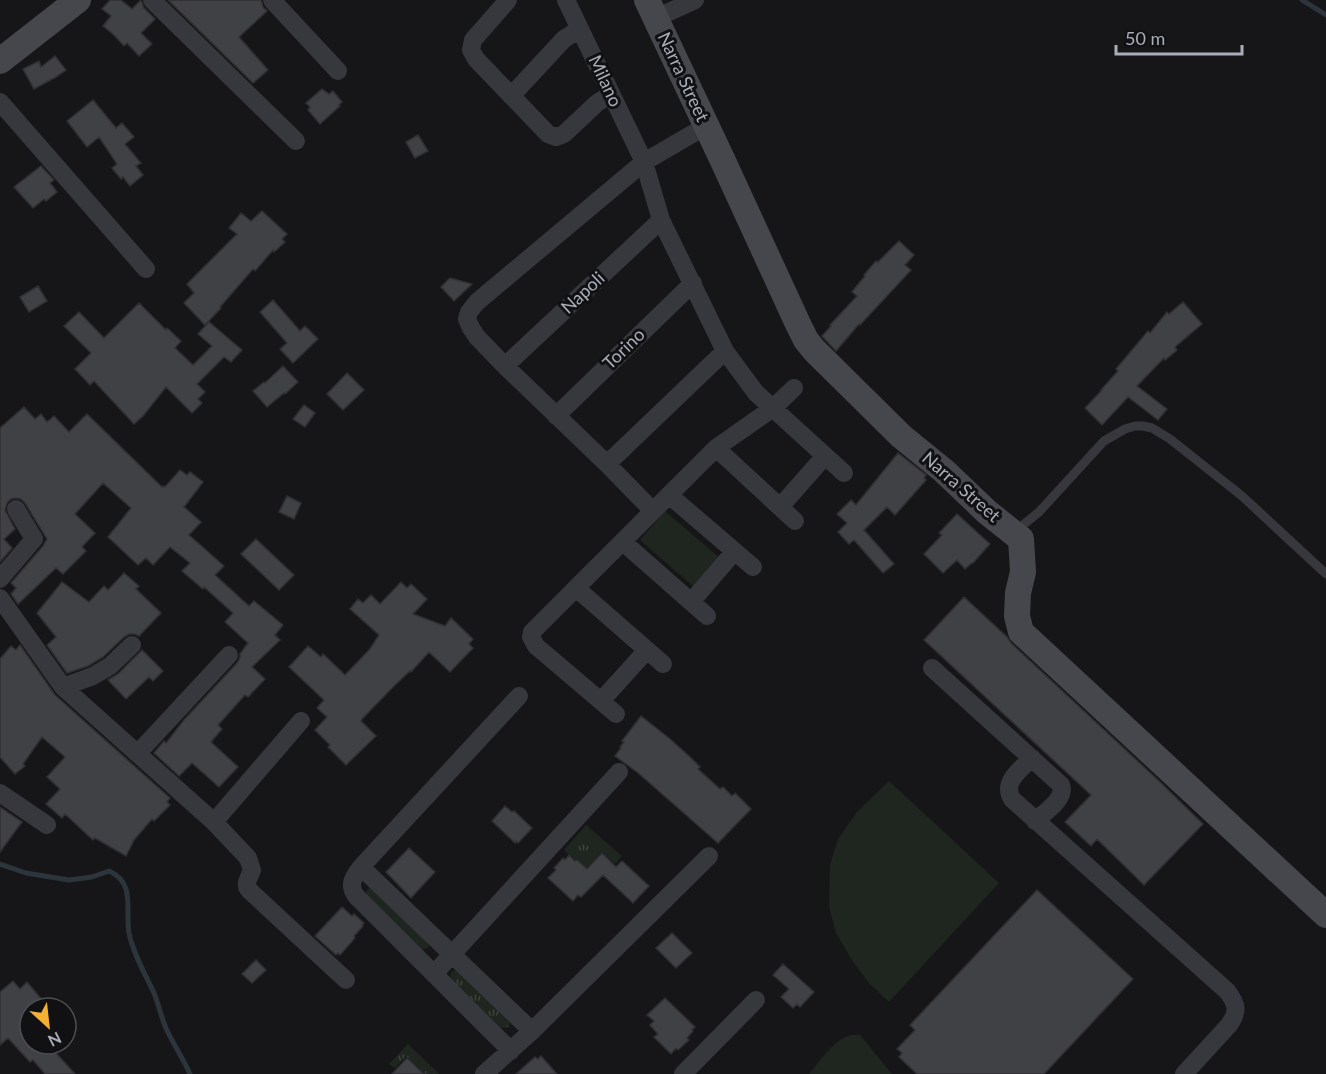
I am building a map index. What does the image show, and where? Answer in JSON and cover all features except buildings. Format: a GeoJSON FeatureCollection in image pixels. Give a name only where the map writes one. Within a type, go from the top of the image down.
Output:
{"type":"FeatureCollection","features":[{"type":"Feature","properties":{"kind":"street"},"geometry":{"type":"LineString","coordinates":[[0,62],[78,0]]}},
{"type":"Feature","properties":{"kind":"street"},"geometry":{"type":"LineString","coordinates":[[152,0],[296,141]]}},
{"type":"Feature","properties":{"kind":"street"},"geometry":{"type":"LineString","coordinates":[[272,0],[338,71]]}},
{"type":"Feature","properties":{"kind":"street"},"geometry":{"type":"LineString","coordinates":[[508,0],[473,40],[471,50],[476,59],[548,134],[556,137],[564,134],[600,100],[611,94]]}},
{"type":"Feature","properties":{"kind":"street","name":"Milano"},"geometry":{"type":"LineString","coordinates":[[566,0],[644,162],[661,220],[725,351],[756,393],[844,473]]}},
{"type":"Feature","properties":{"kind":"street"},"geometry":{"type":"LineString","coordinates":[[651,9],[695,0]]}},
{"type":"Feature","properties":{"kind":"street","name":"Narra Street"},"geometry":{"type":"LineString","coordinates":[[651,9],[806,340],[901,436],[1021,539],[1023,572],[1018,593],[1017,616],[1021,632],[1326,915]]}},
{"type":"Feature","properties":{"kind":"street"},"geometry":{"type":"LineString","coordinates":[[511,96],[564,39],[580,29]]}},
{"type":"Feature","properties":{"kind":"street"},"geometry":{"type":"LineString","coordinates":[[0,102],[146,269]]}},
{"type":"Feature","properties":{"kind":"street"},"geometry":{"type":"LineString","coordinates":[[653,511],[505,366],[477,337],[467,319],[469,312],[477,302],[644,162],[706,126]]}},
{"type":"Feature","properties":{"kind":"street","name":"Napoli"},"geometry":{"type":"LineString","coordinates":[[505,366],[661,220]]}},
{"type":"Feature","properties":{"kind":"street","name":"Torino"},"geometry":{"type":"LineString","coordinates":[[556,416],[693,283]]}},
{"type":"Feature","properties":{"kind":"street"},"geometry":{"type":"LineString","coordinates":[[607,464],[725,351]]}},
{"type":"Feature","properties":{"kind":"street"},"geometry":{"type":"LineString","coordinates":[[616,714],[536,646],[531,637],[532,632],[716,448],[773,408],[794,388]]}},
{"type":"Feature","properties":{"kind":"street"},"geometry":{"type":"LineString","coordinates":[[716,448],[795,521]]}},
{"type":"Feature","properties":{"kind":"street"},"geometry":{"type":"LineString","coordinates":[[780,507],[825,456]]}},
{"type":"Feature","properties":{"kind":"street"},"geometry":{"type":"LineString","coordinates":[[669,495],[753,567]]}},
{"type":"Feature","properties":{"kind":"street"},"geometry":{"type":"LineString","coordinates":[[0,579],[34,539],[16,509]]}},
{"type":"Feature","properties":{"kind":"street"},"geometry":{"type":"LineString","coordinates":[[623,542],[707,616]]}},
{"type":"Feature","properties":{"kind":"street"},"geometry":{"type":"LineString","coordinates":[[691,602],[734,552]]}},
{"type":"Feature","properties":{"kind":"street"},"geometry":{"type":"LineString","coordinates":[[576,588],[663,664]]}},
{"type":"Feature","properties":{"kind":"street"},"geometry":{"type":"LineString","coordinates":[[0,598],[63,687],[214,822],[248,858],[252,870],[247,882],[250,891],[346,980]]}},
{"type":"Feature","properties":{"kind":"street"},"geometry":{"type":"LineString","coordinates":[[63,687],[93,676],[110,666],[132,645]]}},
{"type":"Feature","properties":{"kind":"street"},"geometry":{"type":"LineString","coordinates":[[601,701],[647,650]]}},
{"type":"Feature","properties":{"kind":"street"},"geometry":{"type":"LineString","coordinates":[[138,753],[230,655]]}},
{"type":"Feature","properties":{"kind":"street"},"geometry":{"type":"LineString","coordinates":[[932,668],[1061,785],[1061,797],[1035,820]]}},
{"type":"Feature","properties":{"kind":"street"},"geometry":{"type":"LineString","coordinates":[[511,1051],[356,896],[351,885],[361,867],[519,696]]}},
{"type":"Feature","properties":{"kind":"street"},"geometry":{"type":"LineString","coordinates":[[214,822],[301,721]]}},
{"type":"Feature","properties":{"kind":"street"},"geometry":{"type":"LineString","coordinates":[[1032,758],[1008,786],[1008,793],[1012,799],[1227,991],[1234,1000],[1236,1008],[1234,1018],[1184,1074]]}},
{"type":"Feature","properties":{"kind":"street"},"geometry":{"type":"LineString","coordinates":[[434,974],[619,772]]}},
{"type":"Feature","properties":{"kind":"street"},"geometry":{"type":"LineString","coordinates":[[0,793],[47,825]]}},
{"type":"Feature","properties":{"kind":"street"},"geometry":{"type":"LineString","coordinates":[[484,1074],[532,1031],[710,856]]}},
{"type":"Feature","properties":{"kind":"street"},"geometry":{"type":"LineString","coordinates":[[361,867],[532,1031]]}},
{"type":"Feature","properties":{"kind":"street"},"geometry":{"type":"LineString","coordinates":[[683,1074],[756,1000]]}},
{"type":"Feature","properties":{"kind":"lane"},"geometry":{"type":"LineString","coordinates":[[1013,532],[1039,512],[1104,441],[1125,429],[1143,426],[1152,428],[1170,439],[1242,496],[1326,574]]}},
{"type":"Feature","properties":{"kind":"green space"},"geometry":{"type":"Polygon","coordinates":[[[665,511],[721,559],[695,588],[640,540],[665,511]]]}},
{"type":"Feature","properties":{"kind":"green space"},"geometry":{"type":"Polygon","coordinates":[[[889,781],[999,883],[889,1002],[869,983],[853,962],[836,933],[829,907],[830,865],[838,839],[857,812],[889,781]]]}},
{"type":"Feature","properties":{"kind":"green space"},"geometry":{"type":"Polygon","coordinates":[[[586,825],[622,856],[615,864],[602,852],[587,868],[564,850],[586,825]]]}},
{"type":"Feature","properties":{"kind":"green space"},"geometry":{"type":"Polygon","coordinates":[[[372,888],[429,944],[428,948],[421,950],[365,893],[372,888]]]}},
{"type":"Feature","properties":{"kind":"green space"},"geometry":{"type":"Polygon","coordinates":[[[457,969],[508,1019],[509,1027],[499,1026],[450,978],[451,972],[457,969]]]}},
{"type":"Feature","properties":{"kind":"green space"},"geometry":{"type":"Polygon","coordinates":[[[851,1035],[860,1035],[892,1074],[809,1074],[833,1046],[851,1035]]]}},
{"type":"Feature","properties":{"kind":"green space"},"geometry":{"type":"Polygon","coordinates":[[[408,1044],[439,1074],[426,1074],[406,1056],[395,1068],[389,1064],[408,1044]]]}},
{"type":"Feature","properties":{"kind":"waterway"},"geometry":{"type":"LineString","coordinates":[[1302,0],[1326,15]]}},
{"type":"Feature","properties":{"kind":"waterway"},"geometry":{"type":"LineString","coordinates":[[0,864],[26,873],[69,880],[92,877],[109,871],[123,882],[128,897],[128,924],[133,948],[154,993],[166,1028],[190,1074]]}}]}
